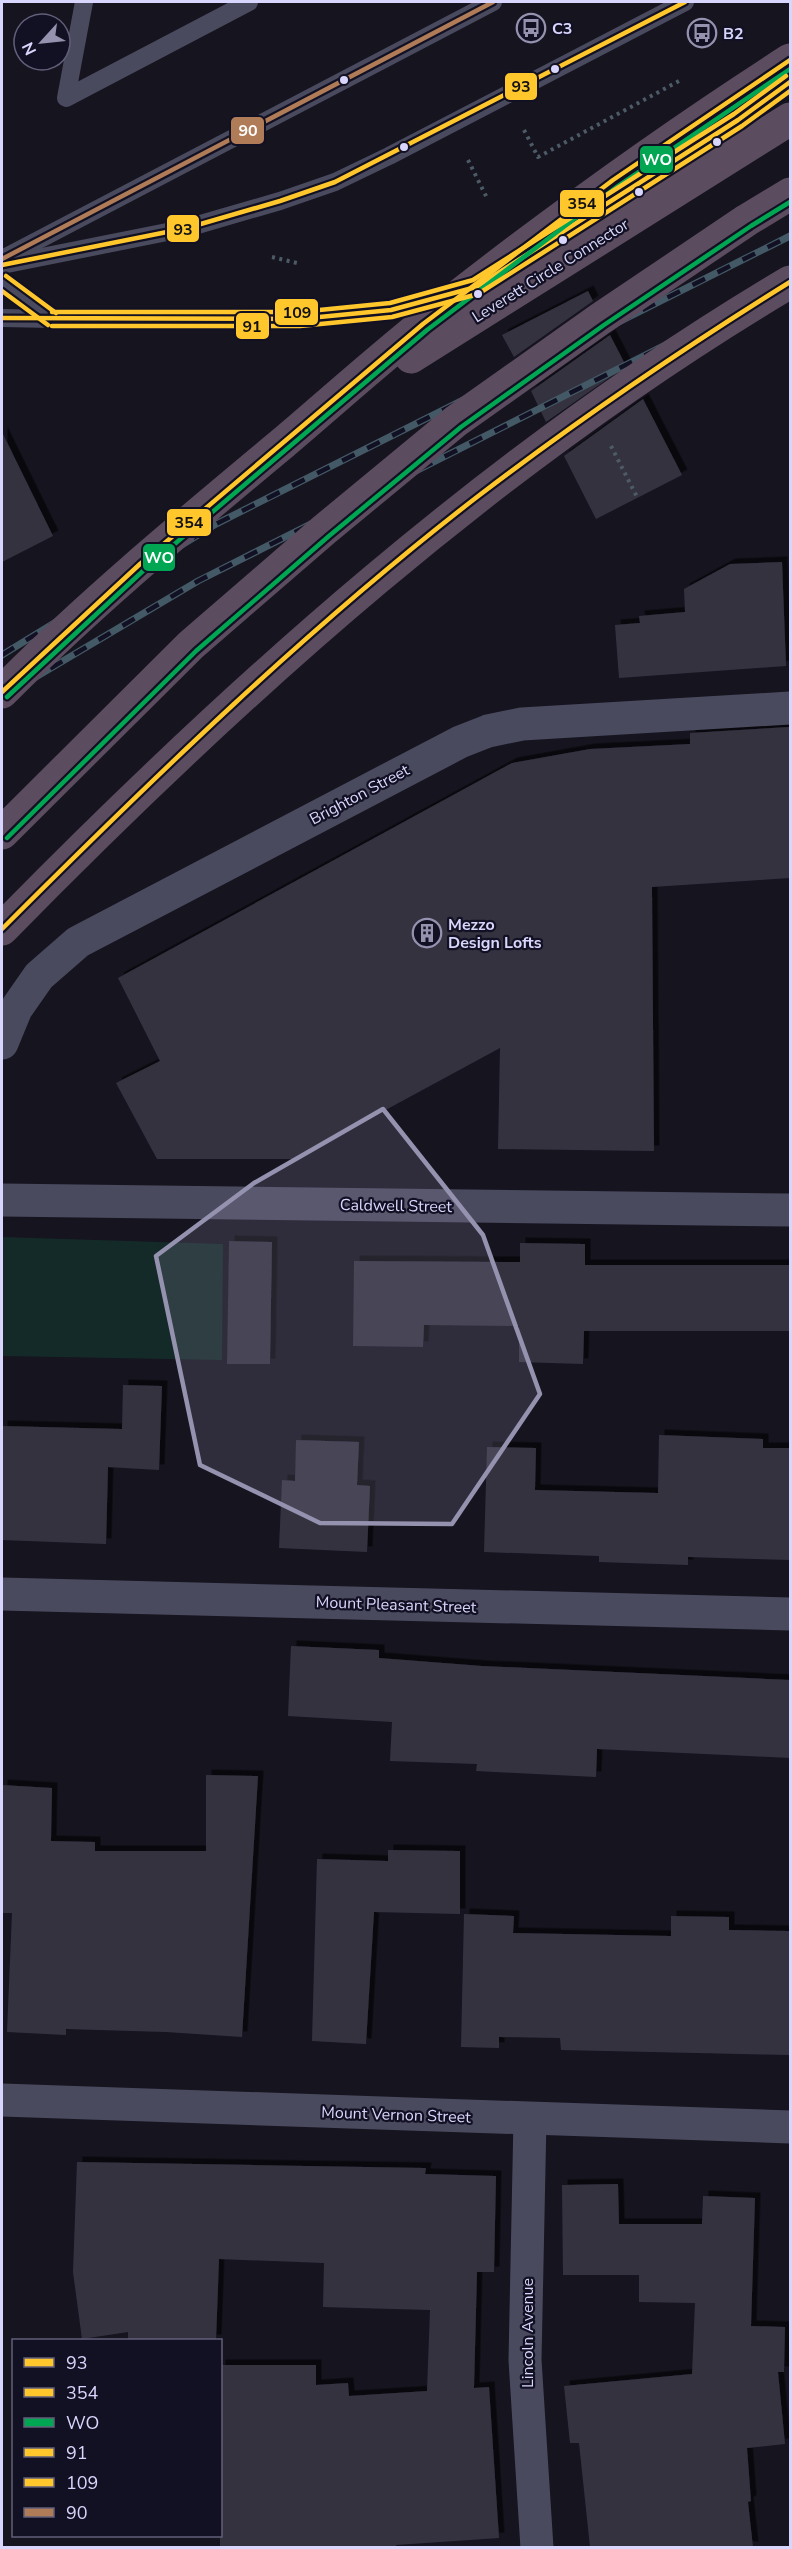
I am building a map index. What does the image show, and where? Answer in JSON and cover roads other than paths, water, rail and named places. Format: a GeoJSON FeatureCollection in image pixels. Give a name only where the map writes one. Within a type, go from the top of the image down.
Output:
{"type":"FeatureCollection","features":[{"type":"Feature","properties":{"kind":"highway"},"geometry":{"type":"LineString","coordinates":[[2,692],[46,647],[181,529],[441,310],[575,206],[714,109],[790,60]]}},
{"type":"Feature","properties":{"kind":"highway","name":"Leverett Circle Connector"},"geometry":{"type":"LineString","coordinates":[[310,420],[790,119]]}},
{"type":"Feature","properties":{"kind":"highway"},"geometry":{"type":"LineString","coordinates":[[2,833],[190,645],[456,421],[609,312],[790,194]]}},
{"type":"Feature","properties":{"kind":"highway"},"geometry":{"type":"LineString","coordinates":[[2,929],[111,817],[238,699],[366,589],[506,475],[635,382],[790,282]]}},
{"type":"Feature","properties":{"kind":"street","name":"Brighton Street"},"geometry":{"type":"LineString","coordinates":[[2,1043],[16,1009],[39,976],[78,942],[460,741],[488,731],[522,724],[790,708]]}},
{"type":"Feature","properties":{"kind":"street","name":"Caldwell Street"},"geometry":{"type":"LineString","coordinates":[[2,1200],[790,1210]]}},
{"type":"Feature","properties":{"kind":"street","name":"Mount Pleasant Street"},"geometry":{"type":"LineString","coordinates":[[2,1594],[790,1614]]}},
{"type":"Feature","properties":{"kind":"street","name":"Mount Vernon Street"},"geometry":{"type":"LineString","coordinates":[[2,2100],[790,2127]]}},
{"type":"Feature","properties":{"kind":"street","name":"Lincoln Avenue"},"geometry":{"type":"LineString","coordinates":[[530,2119],[525,2360],[537,2547]]}},
{"type":"Feature","properties":{"kind":"lane"},"geometry":{"type":"LineString","coordinates":[[84,2],[66,98],[249,2]]}},
{"type":"Feature","properties":{"kind":"lane"},"geometry":{"type":"LineString","coordinates":[[2,259],[493,2]]}},
{"type":"Feature","properties":{"kind":"lane"},"geometry":{"type":"LineString","coordinates":[[2,265],[187,228],[280,201],[335,182],[685,2]]}},
{"type":"Feature","properties":{"kind":"lane"},"geometry":{"type":"LineString","coordinates":[[2,282],[52,319],[2,318]]}},
{"type":"Feature","properties":{"kind":"railway"},"geometry":{"type":"LineString","coordinates":[[2,655],[216,524],[790,236]]}},
{"type":"Feature","properties":{"kind":"railway"},"geometry":{"type":"LineString","coordinates":[[2,697],[198,581],[790,282]]}},
{"type":"Feature","properties":{"kind":"place","name":"C3"},"geometry":{"type":"Point","coordinates":[531,28]}},
{"type":"Feature","properties":{"kind":"place","name":"B2"},"geometry":{"type":"Point","coordinates":[702,33]}},
{"type":"Feature","properties":{"kind":"place","name":"Mezzo Design Lofts"},"geometry":{"type":"Point","coordinates":[427,933]}}]}
